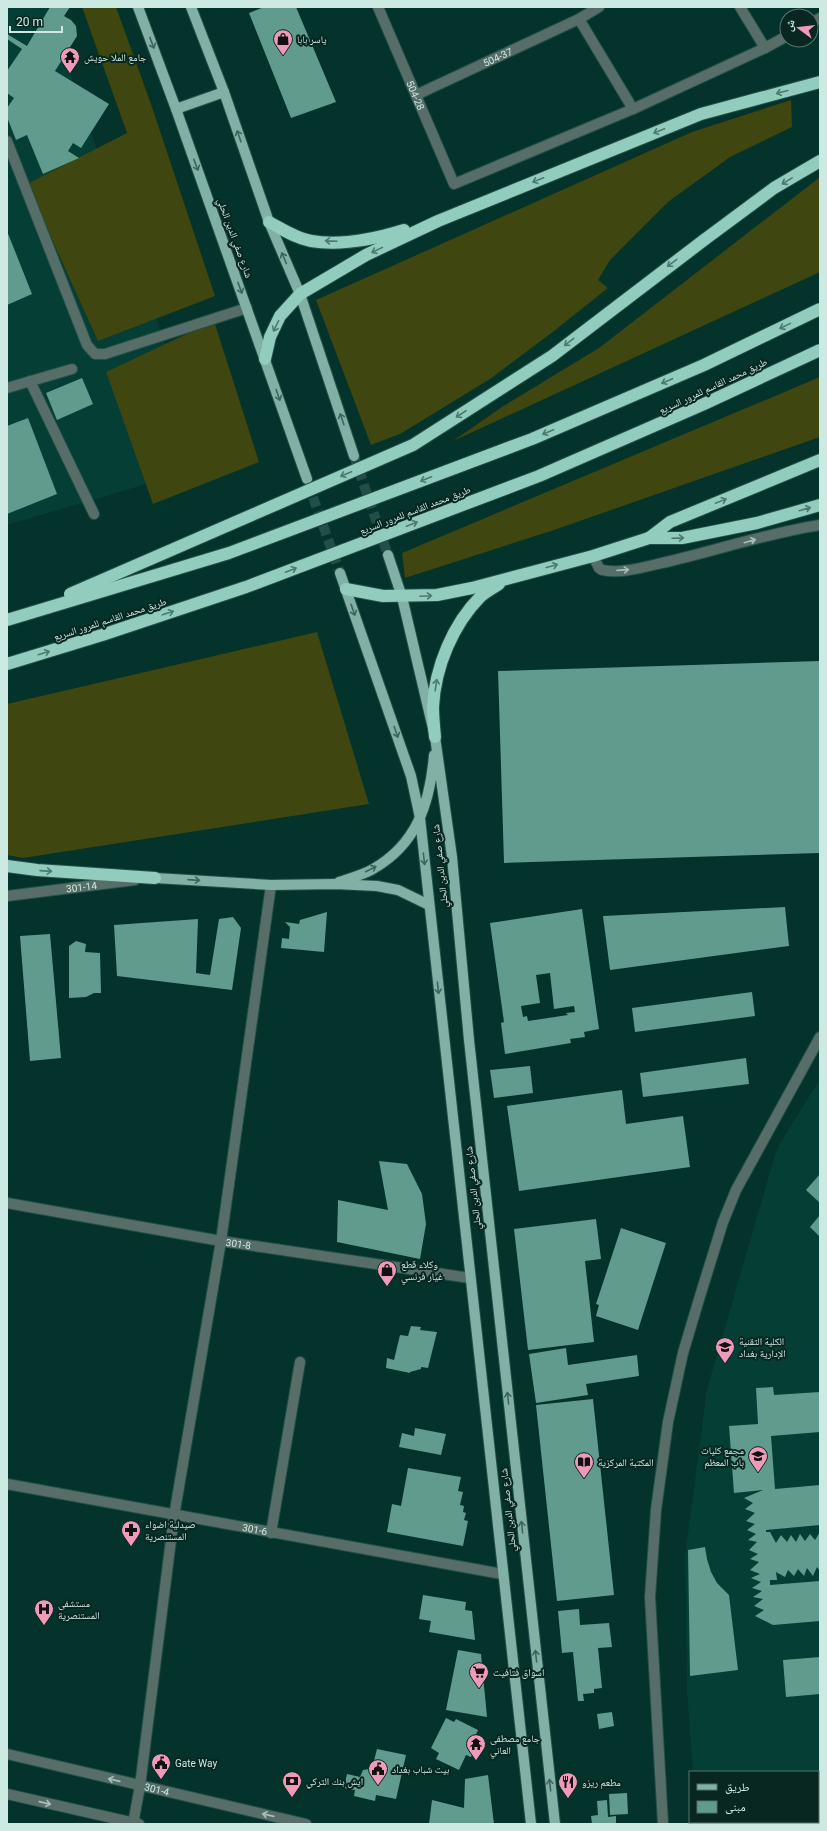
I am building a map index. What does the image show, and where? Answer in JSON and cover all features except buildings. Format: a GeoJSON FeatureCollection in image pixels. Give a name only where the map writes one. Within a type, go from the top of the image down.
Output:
{"type":"FeatureCollection","features":[{"type":"Feature","properties":{"kind":"highway"},"geometry":{"type":"LineString","coordinates":[[265,358],[270,337],[280,316],[300,294],[366,255],[438,221],[701,114],[820,82]]}},
{"type":"Feature","properties":{"kind":"highway"},"geometry":{"type":"LineString","coordinates":[[12,618],[413,445],[552,356],[774,188],[820,161]]}},
{"type":"Feature","properties":{"kind":"highway"},"geometry":{"type":"LineString","coordinates":[[269,222],[290,234],[312,241],[339,242],[376,238],[438,221]]}},
{"type":"Feature","properties":{"kind":"highway"},"geometry":{"type":"LineString","coordinates":[[12,618],[229,553],[532,439],[704,365],[820,309]]}},
{"type":"Feature","properties":{"kind":"highway","name":"طريق محمد القاسم للمرور السريع"},"geometry":{"type":"LineString","coordinates":[[7,664],[102,635],[246,587],[539,476],[704,404],[820,350]]}},
{"type":"Feature","properties":{"kind":"highway"},"geometry":{"type":"LineString","coordinates":[[649,538],[670,522],[820,460]]}},
{"type":"Feature","properties":{"kind":"highway"},"geometry":{"type":"LineString","coordinates":[[346,589],[383,596],[402,597],[437,595],[472,588],[593,556],[649,538],[682,538],[757,523],[820,505]]}},
{"type":"Feature","properties":{"kind":"highway"},"geometry":{"type":"LineString","coordinates":[[435,737],[433,707],[438,676],[447,647],[462,620],[482,596],[506,578]]}},
{"type":"Feature","properties":{"kind":"highway"},"geometry":{"type":"LineString","coordinates":[[7,866],[37,870],[155,878]]}},
{"type":"Feature","properties":{"kind":"main road","name":"شارع صفي الدين الحلي"},"geometry":{"type":"LineString","coordinates":[[138,7],[176,109],[307,479]]}},
{"type":"Feature","properties":{"kind":"main road"},"geometry":{"type":"LineString","coordinates":[[191,7],[224,92],[269,222],[300,294],[354,456]]}},
{"type":"Feature","properties":{"kind":"main road"},"geometry":{"type":"LineString","coordinates":[[176,109],[224,92]]}},
{"type":"Feature","properties":{"kind":"main road","name":"شارع صفي الدين الحلي"},"geometry":{"type":"LineString","coordinates":[[388,555],[402,597],[435,737],[452,857],[470,1048],[555,1824]]}},
{"type":"Feature","properties":{"kind":"main road","name":"شارع صفي الدين الحلي"},"geometry":{"type":"LineString","coordinates":[[340,573],[411,776],[420,818],[502,1574],[531,1824]]}},
{"type":"Feature","properties":{"kind":"main road"},"geometry":{"type":"LineString","coordinates":[[335,884],[372,870],[392,855],[411,834],[420,818],[431,788],[435,737]]}},
{"type":"Feature","properties":{"kind":"main road"},"geometry":{"type":"LineString","coordinates":[[155,878],[271,885],[335,884],[377,886],[398,890],[429,905]]}},
{"type":"Feature","properties":{"kind":"street","name":"504-28"},"geometry":{"type":"LineString","coordinates":[[378,7],[454,184],[633,109]]}},
{"type":"Feature","properties":{"kind":"street","name":"504-37"},"geometry":{"type":"LineString","coordinates":[[416,94],[579,19],[599,7]]}},
{"type":"Feature","properties":{"kind":"street"},"geometry":{"type":"LineString","coordinates":[[740,7],[765,48]]}},
{"type":"Feature","properties":{"kind":"street"},"geometry":{"type":"LineString","coordinates":[[579,19],[633,109],[779,40]]}},
{"type":"Feature","properties":{"kind":"street"},"geometry":{"type":"LineString","coordinates":[[7,141],[87,345],[95,354],[105,354],[247,308]]}},
{"type":"Feature","properties":{"kind":"street"},"geometry":{"type":"LineString","coordinates":[[7,388],[72,369]]}},
{"type":"Feature","properties":{"kind":"street"},"geometry":{"type":"LineString","coordinates":[[30,381],[94,514]]}},
{"type":"Feature","properties":{"kind":"street"},"geometry":{"type":"LineString","coordinates":[[593,556],[599,568],[602,570],[632,569],[710,552],[795,529],[820,525]]}},
{"type":"Feature","properties":{"kind":"street","name":"301-14"},"geometry":{"type":"LineString","coordinates":[[7,896],[155,878]]}},
{"type":"Feature","properties":{"kind":"street"},"geometry":{"type":"LineString","coordinates":[[7,1794],[135,1824],[174,1516],[221,1241],[271,885]]}},
{"type":"Feature","properties":{"kind":"street"},"geometry":{"type":"LineString","coordinates":[[663,1824],[650,1597],[656,1510],[668,1422],[684,1353],[700,1296],[736,1190],[820,1037]]}},
{"type":"Feature","properties":{"kind":"street","name":"301-8"},"geometry":{"type":"LineString","coordinates":[[7,1203],[221,1241],[470,1278]]}},
{"type":"Feature","properties":{"kind":"street"},"geometry":{"type":"LineString","coordinates":[[271,1533],[300,1362]]}},
{"type":"Feature","properties":{"kind":"street","name":"301-6"},"geometry":{"type":"LineString","coordinates":[[7,1484],[174,1516],[502,1574]]}},
{"type":"Feature","properties":{"kind":"street","name":"301-4"},"geometry":{"type":"LineString","coordinates":[[7,1754],[306,1824]]}},
{"type":"Feature","properties":{"kind":"shaded area"},"geometry":{"type":"Polygon","coordinates":[[[7,7],[47,7],[208,466],[7,525],[7,7]]]}},
{"type":"Feature","properties":{"kind":"shaded area"},"geometry":{"type":"Polygon","coordinates":[[[82,7],[116,7],[152,107],[215,296],[98,341],[27,184],[127,133],[82,7]]]}},
{"type":"Feature","properties":{"kind":"shaded area"},"geometry":{"type":"Polygon","coordinates":[[[791,100],[792,127],[730,157],[668,202],[610,260],[598,280],[608,288],[490,379],[400,434],[371,445],[316,300],[692,132],[791,100]]]}},
{"type":"Feature","properties":{"kind":"shaded area"},"geometry":{"type":"Polygon","coordinates":[[[820,177],[820,272],[453,441],[502,407],[599,348],[820,177]]]}},
{"type":"Feature","properties":{"kind":"shaded area"},"geometry":{"type":"Polygon","coordinates":[[[214,321],[259,462],[153,504],[106,372],[214,321]]]}},
{"type":"Feature","properties":{"kind":"shaded area"},"geometry":{"type":"Polygon","coordinates":[[[820,377],[820,437],[554,530],[405,578],[402,553],[820,377]]]}},
{"type":"Feature","properties":{"kind":"shaded area"},"geometry":{"type":"Polygon","coordinates":[[[317,632],[369,804],[23,858],[7,855],[7,704],[317,632]]]}},
{"type":"Feature","properties":{"kind":"shaded area","name":"مجمع كليات باب المعظم"},"geometry":{"type":"Polygon","coordinates":[[[820,1079],[820,1824],[697,1824],[819,1823],[819,1771],[693,1771],[687,1691],[685,1556],[707,1389],[777,1148],[820,1079]]]}},
{"type":"Feature","properties":{"kind":"tunnel"},"geometry":{"type":"LineString","coordinates":[[354,456],[388,555]]}},
{"type":"Feature","properties":{"kind":"tunnel"},"geometry":{"type":"LineString","coordinates":[[308,483],[340,573]]}},
{"type":"Feature","properties":{"kind":"place","name":"ياسر بابا"},"geometry":{"type":"Point","coordinates":[283,56]}},
{"type":"Feature","properties":{"kind":"place","name":"جامع الملا حويش"},"geometry":{"type":"Point","coordinates":[70,74]}},
{"type":"Feature","properties":{"kind":"place","name":"وكلاء قطع غيار فرنسي"},"geometry":{"type":"Point","coordinates":[387,1287]}},
{"type":"Feature","properties":{"kind":"place","name":"الكلية التقنية الإدارية بغداد"},"geometry":{"type":"Point","coordinates":[725,1364]}},
{"type":"Feature","properties":{"kind":"place","name":"مجمع كليات باب المعظم"},"geometry":{"type":"Point","coordinates":[758,1473]}},
{"type":"Feature","properties":{"kind":"place","name":"المكتبة المركزية"},"geometry":{"type":"Point","coordinates":[584,1479]}},
{"type":"Feature","properties":{"kind":"place","name":"صيدلية اضواء المستنصرية"},"geometry":{"type":"Point","coordinates":[131,1547]}},
{"type":"Feature","properties":{"kind":"place","name":"مستشفى المستنصرية"},"geometry":{"type":"Point","coordinates":[44,1626]}},
{"type":"Feature","properties":{"kind":"place","name":"اسواق فتافيت"},"geometry":{"type":"Point","coordinates":[479,1689]}},
{"type":"Feature","properties":{"kind":"place","name":"جامع مصطفى العاني"},"geometry":{"type":"Point","coordinates":[476,1761]}},
{"type":"Feature","properties":{"kind":"place","name":"Gate Way"},"geometry":{"type":"Point","coordinates":[161,1780]}},
{"type":"Feature","properties":{"kind":"place","name":"بيت شباب بغداد"},"geometry":{"type":"Point","coordinates":[378,1786]}},
{"type":"Feature","properties":{"kind":"place","name":"ايش بنك التركي"},"geometry":{"type":"Point","coordinates":[292,1798]}},
{"type":"Feature","properties":{"kind":"place","name":"مطعم ريزو"},"geometry":{"type":"Point","coordinates":[568,1799]}}]}
